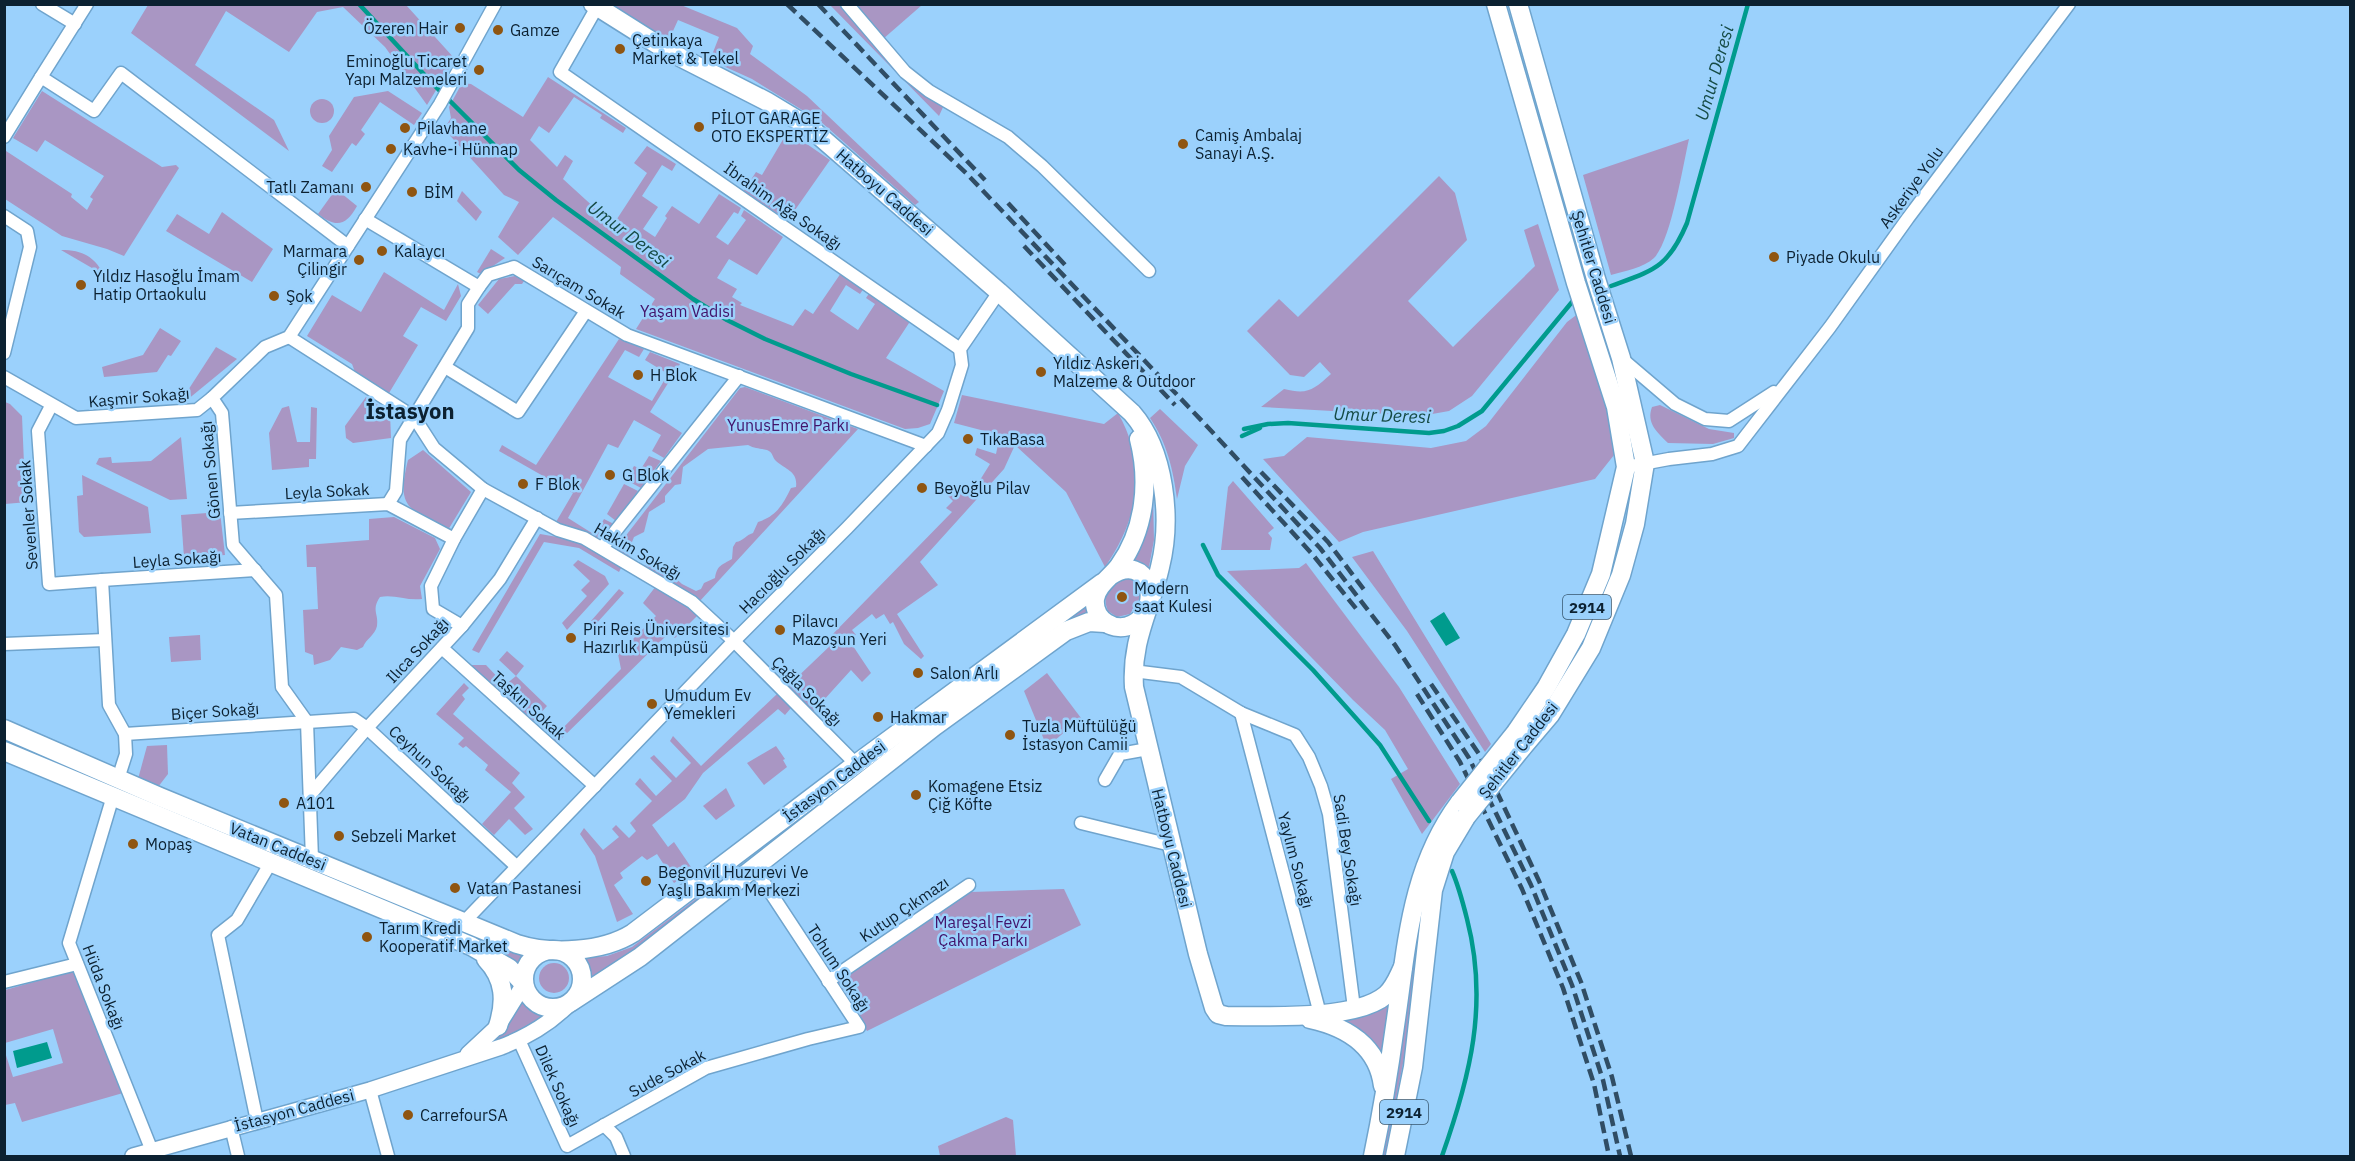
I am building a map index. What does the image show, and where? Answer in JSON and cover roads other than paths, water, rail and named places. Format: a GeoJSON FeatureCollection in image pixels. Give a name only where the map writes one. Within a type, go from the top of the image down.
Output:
{"type":"FeatureCollection","features":[{"type":"Feature","properties":{"kind":"main road","name":"Şehitler Caddesi"},"geometry":{"type":"LineString","coordinates":[[1373,1156],[1384,1101],[1411,916],[1420,878],[1444,824],[1463,809],[1519,740],[1575,634],[1601,574],[1626,467],[1616,407],[1576,283],[1496,4]]}},
{"type":"Feature","properties":{"kind":"main road","name":"Şehitler Caddesi"},"geometry":{"type":"LineString","coordinates":[[1518,4],[1596,279],[1621,357],[1645,463],[1635,524],[1621,575],[1591,648],[1550,715],[1519,740]]}},
{"type":"Feature","properties":{"kind":"main road","name":"Hatboyu Caddesi"},"geometry":{"type":"LineString","coordinates":[[595,6],[666,50],[766,100],[809,127],[999,292],[1118,400],[1137,419],[1146,433],[1155,456],[1161,485],[1164,518],[1163,548],[1158,573],[1147,605],[1140,618],[1124,627],[1108,624],[1098,615],[1095,602],[1106,580],[1127,554],[1135,536],[1142,511],[1145,485],[1138,437],[1129,416],[1118,400]]}},
{"type":"Feature","properties":{"kind":"main road","name":"Hatboyu Caddesi"},"geometry":{"type":"LineString","coordinates":[[1106,580],[1122,571],[1142,575],[1149,586],[1150,595],[1137,640],[1133,671],[1135,695],[1197,954],[1218,1014],[1294,1016],[1354,1008],[1386,995],[1395,985],[1403,968]]}},
{"type":"Feature","properties":{"kind":"main road","name":"İstasyon Caddesi"},"geometry":{"type":"LineString","coordinates":[[556,949],[587,949],[624,939],[1106,580]]}},
{"type":"Feature","properties":{"kind":"main road","name":"İstasyon Caddesi"},"geometry":{"type":"LineString","coordinates":[[571,1002],[640,957],[935,726],[1066,631],[1089,622],[1108,624]]}},
{"type":"Feature","properties":{"kind":"main road"},"geometry":{"type":"LineString","coordinates":[[1108,624],[1121,639],[1135,695]]}},
{"type":"Feature","properties":{"kind":"main road","name":"Vatan Caddesi"},"geometry":{"type":"LineString","coordinates":[[4,729],[115,788],[271,862],[471,946],[509,968],[524,984]]}},
{"type":"Feature","properties":{"kind":"main road","name":"Vatan Caddesi"},"geometry":{"type":"LineString","coordinates":[[6,756],[115,788],[312,859],[527,947],[556,949]]}},
{"type":"Feature","properties":{"kind":"main road","name":"Şehitler Caddesi"},"geometry":{"type":"LineString","coordinates":[[1395,1156],[1413,1066],[1431,908],[1440,863],[1463,809]]}},
{"type":"Feature","properties":{"kind":"main road"},"geometry":{"type":"LineString","coordinates":[[1411,916],[1418,909],[1431,908]]}},
{"type":"Feature","properties":{"kind":"main road"},"geometry":{"type":"LineString","coordinates":[[471,946],[499,976],[503,1004],[498,1026]]}},
{"type":"Feature","properties":{"kind":"main road"},"geometry":{"type":"LineString","coordinates":[[556,949],[574,958],[581,970],[582,985],[571,1002],[556,1008],[541,1005],[530,998],[524,984],[526,967],[530,960],[543,951],[556,949]]}},
{"type":"Feature","properties":{"kind":"main road","name":"Hatboyu Caddesi"},"geometry":{"type":"LineString","coordinates":[[1294,1016],[1330,1023],[1347,1031],[1366,1046],[1378,1067],[1384,1101]]}},
{"type":"Feature","properties":{"kind":"street"},"geometry":{"type":"LineString","coordinates":[[42,4],[75,24]]}},
{"type":"Feature","properties":{"kind":"street"},"geometry":{"type":"LineString","coordinates":[[4,136],[87,4]]}},
{"type":"Feature","properties":{"kind":"street"},"geometry":{"type":"LineString","coordinates":[[414,417],[289,337],[440,104],[495,4]]}},
{"type":"Feature","properties":{"kind":"street"},"geometry":{"type":"LineString","coordinates":[[847,4],[905,72],[929,91],[1008,137],[1042,166],[1149,271]]}},
{"type":"Feature","properties":{"kind":"street","name":"Askeriye Yolu"},"geometry":{"type":"LineString","coordinates":[[1626,467],[1712,454],[1738,446],[1830,327],[1915,209],[2069,4]]}},
{"type":"Feature","properties":{"kind":"street","name":"İbrahim Ağa Sokağı"},"geometry":{"type":"LineString","coordinates":[[595,6],[560,72],[960,349]]}},
{"type":"Feature","properties":{"kind":"street"},"geometry":{"type":"LineString","coordinates":[[41,77],[94,111],[121,73],[348,246]]}},
{"type":"Feature","properties":{"kind":"street"},"geometry":{"type":"LineString","coordinates":[[4,216],[27,231],[30,247],[4,353]]}},
{"type":"Feature","properties":{"kind":"street"},"geometry":{"type":"LineString","coordinates":[[365,219],[479,287],[468,304],[468,328],[400,440],[396,491],[388,504]]}},
{"type":"Feature","properties":{"kind":"street","name":"Sarıçam Sokak"},"geometry":{"type":"LineString","coordinates":[[479,287],[488,275],[514,267],[627,335],[926,446]]}},
{"type":"Feature","properties":{"kind":"street"},"geometry":{"type":"LineString","coordinates":[[960,349],[999,292]]}},
{"type":"Feature","properties":{"kind":"street"},"geometry":{"type":"LineString","coordinates":[[445,368],[518,412],[586,311]]}},
{"type":"Feature","properties":{"kind":"street","name":"Gönen Sokağı"},"geometry":{"type":"LineString","coordinates":[[289,337],[265,347],[212,398],[222,413],[233,545],[276,595],[282,687],[307,722]]}},
{"type":"Feature","properties":{"kind":"street","name":"Hacıoğlu Sokağı"},"geometry":{"type":"LineString","coordinates":[[464,922],[938,433],[962,365],[960,349]]}},
{"type":"Feature","properties":{"kind":"street"},"geometry":{"type":"LineString","coordinates":[[1621,357],[1675,404],[1705,419],[1729,421],[1780,389]]}},
{"type":"Feature","properties":{"kind":"street"},"geometry":{"type":"LineString","coordinates":[[602,548],[739,376]]}},
{"type":"Feature","properties":{"kind":"street","name":"Kaşmir Sokağı"},"geometry":{"type":"LineString","coordinates":[[4,377],[51,406],[76,418],[197,410],[212,398]]}},
{"type":"Feature","properties":{"kind":"street","name":"Sevenler Sokak"},"geometry":{"type":"LineString","coordinates":[[51,406],[38,431],[49,584],[102,580]]}},
{"type":"Feature","properties":{"kind":"street","name":"Hakim Sokağı"},"geometry":{"type":"LineString","coordinates":[[414,417],[434,448],[483,489],[558,530],[584,538],[692,602],[734,641]]}},
{"type":"Feature","properties":{"kind":"street"},"geometry":{"type":"LineString","coordinates":[[462,626],[433,609],[431,586],[454,539],[483,489]]}},
{"type":"Feature","properties":{"kind":"street","name":"Leyla Sokak"},"geometry":{"type":"LineString","coordinates":[[230,513],[388,504],[454,539]]}},
{"type":"Feature","properties":{"kind":"street","name":"Ilıca Sokağı"},"geometry":{"type":"LineString","coordinates":[[310,795],[367,728],[462,626],[500,579],[537,518]]}},
{"type":"Feature","properties":{"kind":"street","name":"Leyla Sokağı"},"geometry":{"type":"LineString","coordinates":[[102,580],[255,570]]}},
{"type":"Feature","properties":{"kind":"street"},"geometry":{"type":"LineString","coordinates":[[102,580],[109,705],[125,734],[126,754],[115,788]]}},
{"type":"Feature","properties":{"kind":"street"},"geometry":{"type":"LineString","coordinates":[[4,644],[105,640]]}},
{"type":"Feature","properties":{"kind":"street","name":"Çağla Sokağı"},"geometry":{"type":"LineString","coordinates":[[734,641],[856,764]]}},
{"type":"Feature","properties":{"kind":"street","name":"Taşkın Sokak"},"geometry":{"type":"LineString","coordinates":[[442,648],[595,786]]}},
{"type":"Feature","properties":{"kind":"street","name":"Sadi Bey Sokağı"},"geometry":{"type":"LineString","coordinates":[[1133,671],[1181,676],[1241,713],[1295,735],[1309,756],[1329,814],[1354,1008]]}},
{"type":"Feature","properties":{"kind":"street","name":"Yaylım Sokağı"},"geometry":{"type":"LineString","coordinates":[[1241,713],[1320,1014]]}},
{"type":"Feature","properties":{"kind":"street","name":"Ceyhun Sokağı"},"geometry":{"type":"LineString","coordinates":[[307,722],[354,719],[367,728],[516,866]]}},
{"type":"Feature","properties":{"kind":"street"},"geometry":{"type":"LineString","coordinates":[[307,722],[312,859]]}},
{"type":"Feature","properties":{"kind":"street","name":"Biçer Sokağı"},"geometry":{"type":"LineString","coordinates":[[125,734],[307,722]]}},
{"type":"Feature","properties":{"kind":"street"},"geometry":{"type":"LineString","coordinates":[[1105,780],[1120,754],[1148,749]]}},
{"type":"Feature","properties":{"kind":"street","name":"Hüda Sokağı"},"geometry":{"type":"LineString","coordinates":[[115,788],[69,943],[152,1151]]}},
{"type":"Feature","properties":{"kind":"street"},"geometry":{"type":"LineString","coordinates":[[1081,823],[1171,846]]}},
{"type":"Feature","properties":{"kind":"street"},"geometry":{"type":"LineString","coordinates":[[257,1121],[218,935],[237,920],[271,862]]}},
{"type":"Feature","properties":{"kind":"street","name":"Tohum Sokağı"},"geometry":{"type":"LineString","coordinates":[[753,867],[859,1027]]}},
{"type":"Feature","properties":{"kind":"street","name":"Kutup Çıkmazı"},"geometry":{"type":"LineString","coordinates":[[828,981],[969,885]]}},
{"type":"Feature","properties":{"kind":"street"},"geometry":{"type":"LineString","coordinates":[[4,982],[76,964]]}},
{"type":"Feature","properties":{"kind":"street"},"geometry":{"type":"LineString","coordinates":[[455,1062],[477,1047],[498,1026],[524,984]]}},
{"type":"Feature","properties":{"kind":"street","name":"İstasyon Caddesi"},"geometry":{"type":"LineString","coordinates":[[133,1156],[370,1090],[519,1040],[552,1020],[571,1002]]}},
{"type":"Feature","properties":{"kind":"street","name":"Sude Sokak"},"geometry":{"type":"LineString","coordinates":[[567,1146],[706,1068],[859,1027]]}},
{"type":"Feature","properties":{"kind":"street","name":"Dilek Sokağı"},"geometry":{"type":"LineString","coordinates":[[519,1040],[567,1146]]}},
{"type":"Feature","properties":{"kind":"street"},"geometry":{"type":"LineString","coordinates":[[370,1090],[388,1156]]}},
{"type":"Feature","properties":{"kind":"street"},"geometry":{"type":"LineString","coordinates":[[604,1125],[616,1137],[624,1156]]}},
{"type":"Feature","properties":{"kind":"street"},"geometry":{"type":"LineString","coordinates":[[231,1127],[238,1156]]}},
{"type":"Feature","properties":{"kind":"waterway","name":"Umur Deresi"},"geometry":{"type":"LineString","coordinates":[[359,4],[432,83],[519,170],[556,200],[693,299],[727,320],[765,339],[851,374],[937,405]]}},
{"type":"Feature","properties":{"kind":"waterway","name":"Umur Deresi"},"geometry":{"type":"LineString","coordinates":[[1611,286],[1638,276],[1658,265],[1673,250],[1680,238],[1687,223],[1748,4]]}},
{"type":"Feature","properties":{"kind":"waterway","name":"Umur Deresi"},"geometry":{"type":"LineString","coordinates":[[1244,429],[1288,423],[1429,433],[1458,426],[1482,411],[1572,302]]}},
{"type":"Feature","properties":{"kind":"waterway"},"geometry":{"type":"LineString","coordinates":[[1242,436],[1260,428]]}},
{"type":"Feature","properties":{"kind":"waterway"},"geometry":{"type":"LineString","coordinates":[[1203,545],[1218,575],[1313,670],[1380,745],[1429,821]]}},
{"type":"Feature","properties":{"kind":"waterway"},"geometry":{"type":"LineString","coordinates":[[1442,1156],[1468,1069],[1476,1011],[1473,950],[1467,919],[1452,871]]}},
{"type":"Feature","properties":{"kind":"railway"},"geometry":{"type":"LineString","coordinates":[[787,4],[967,174],[1202,421],[1320,548],[1395,645],[1469,758],[1531,885],[1572,985],[1603,1080],[1620,1156]]}},
{"type":"Feature","properties":{"kind":"railway"},"geometry":{"type":"LineString","coordinates":[[818,4],[985,180]]}},
{"type":"Feature","properties":{"kind":"railway"},"geometry":{"type":"LineString","coordinates":[[1008,203],[1067,267]]}},
{"type":"Feature","properties":{"kind":"railway"},"geometry":{"type":"LineString","coordinates":[[1024,246],[1175,405]]}},
{"type":"Feature","properties":{"kind":"railway"},"geometry":{"type":"LineString","coordinates":[[1261,472],[1328,542],[1365,591]]}},
{"type":"Feature","properties":{"kind":"railway"},"geometry":{"type":"LineString","coordinates":[[1242,477],[1313,555],[1358,611]]}},
{"type":"Feature","properties":{"kind":"railway"},"geometry":{"type":"LineString","coordinates":[[1431,684],[1479,754],[1539,881],[1581,982],[1612,1077],[1631,1156]]}},
{"type":"Feature","properties":{"kind":"railway"},"geometry":{"type":"LineString","coordinates":[[1417,694],[1460,762],[1522,889],[1563,988],[1594,1084],[1609,1156]]}},
{"type":"Feature","properties":{"kind":"place","name":"Özeren Hair"},"geometry":{"type":"Point","coordinates":[460,28]}},
{"type":"Feature","properties":{"kind":"place","name":"Gamze"},"geometry":{"type":"Point","coordinates":[498,30]}},
{"type":"Feature","properties":{"kind":"place","name":"Çetinkaya Market & Tekel"},"geometry":{"type":"Point","coordinates":[620,49]}},
{"type":"Feature","properties":{"kind":"place","name":"Eminoğlu Ticaret Yapı Malzemeleri"},"geometry":{"type":"Point","coordinates":[479,70]}},
{"type":"Feature","properties":{"kind":"place","name":"PİLOT GARAGE OTO EKSPERTİZ"},"geometry":{"type":"Point","coordinates":[699,127]}},
{"type":"Feature","properties":{"kind":"place","name":"Pilavhane"},"geometry":{"type":"Point","coordinates":[405,128]}},
{"type":"Feature","properties":{"kind":"place","name":"Camiş Ambalaj Sanayi A.Ş."},"geometry":{"type":"Point","coordinates":[1183,144]}},
{"type":"Feature","properties":{"kind":"place","name":"Kavhe-i Hünnap"},"geometry":{"type":"Point","coordinates":[391,149]}},
{"type":"Feature","properties":{"kind":"place","name":"Tatlı Zamanı"},"geometry":{"type":"Point","coordinates":[366,187]}},
{"type":"Feature","properties":{"kind":"place","name":"BİM"},"geometry":{"type":"Point","coordinates":[412,192]}},
{"type":"Feature","properties":{"kind":"place","name":"Kalaycı"},"geometry":{"type":"Point","coordinates":[382,251]}},
{"type":"Feature","properties":{"kind":"place","name":"Piyade Okulu"},"geometry":{"type":"Point","coordinates":[1774,257]}},
{"type":"Feature","properties":{"kind":"place","name":"Marmara Çilingir"},"geometry":{"type":"Point","coordinates":[359,260]}},
{"type":"Feature","properties":{"kind":"place","name":"Yıldız Hasoğlu İmam Hatip Ortaokulu"},"geometry":{"type":"Point","coordinates":[81,285]}},
{"type":"Feature","properties":{"kind":"place","name":"Şok"},"geometry":{"type":"Point","coordinates":[274,296]}},
{"type":"Feature","properties":{"kind":"place","name":"Yıldız Askeri Malzeme & Outdoor"},"geometry":{"type":"Point","coordinates":[1041,372]}},
{"type":"Feature","properties":{"kind":"place","name":"H Blok"},"geometry":{"type":"Point","coordinates":[638,375]}},
{"type":"Feature","properties":{"kind":"place","name":"TıkaBasa"},"geometry":{"type":"Point","coordinates":[968,439]}},
{"type":"Feature","properties":{"kind":"place","name":"G Blok"},"geometry":{"type":"Point","coordinates":[610,475]}},
{"type":"Feature","properties":{"kind":"place","name":"F Blok"},"geometry":{"type":"Point","coordinates":[523,484]}},
{"type":"Feature","properties":{"kind":"place","name":"Beyoğlu Pilav"},"geometry":{"type":"Point","coordinates":[922,488]}},
{"type":"Feature","properties":{"kind":"place","name":"Modern saat Kulesi"},"geometry":{"type":"Point","coordinates":[1122,597]}},
{"type":"Feature","properties":{"kind":"place","name":"Pilavcı Mazoşun Yeri"},"geometry":{"type":"Point","coordinates":[780,630]}},
{"type":"Feature","properties":{"kind":"place","name":"Piri Reis Üniversitesi Hazırlık Kampüsü"},"geometry":{"type":"Point","coordinates":[571,638]}},
{"type":"Feature","properties":{"kind":"place","name":"Salon Arlı"},"geometry":{"type":"Point","coordinates":[918,673]}},
{"type":"Feature","properties":{"kind":"place","name":"Umudum Ev Yemekleri"},"geometry":{"type":"Point","coordinates":[652,704]}},
{"type":"Feature","properties":{"kind":"place","name":"Hakmar"},"geometry":{"type":"Point","coordinates":[878,717]}},
{"type":"Feature","properties":{"kind":"place","name":"Tuzla Müftülüğü İstasyon Camii"},"geometry":{"type":"Point","coordinates":[1010,735]}},
{"type":"Feature","properties":{"kind":"place","name":"Komagene Etsiz Çiğ Köfte"},"geometry":{"type":"Point","coordinates":[916,795]}},
{"type":"Feature","properties":{"kind":"place","name":"A101"},"geometry":{"type":"Point","coordinates":[284,803]}},
{"type":"Feature","properties":{"kind":"place","name":"Sebzeli Market"},"geometry":{"type":"Point","coordinates":[339,836]}},
{"type":"Feature","properties":{"kind":"place","name":"Mopaş"},"geometry":{"type":"Point","coordinates":[133,844]}},
{"type":"Feature","properties":{"kind":"place","name":"Begonvil Huzurevi Ve Yaşlı Bakım Merkezi"},"geometry":{"type":"Point","coordinates":[646,881]}},
{"type":"Feature","properties":{"kind":"place","name":"Vatan Pastanesi"},"geometry":{"type":"Point","coordinates":[455,888]}},
{"type":"Feature","properties":{"kind":"place","name":"Tarım Kredi Kooperatif Market"},"geometry":{"type":"Point","coordinates":[367,937]}},
{"type":"Feature","properties":{"kind":"place","name":"CarrefourSA"},"geometry":{"type":"Point","coordinates":[408,1115]}},
{"type":"Feature","properties":{"kind":"district","name":"İstasyon"},"geometry":{"type":"Point","coordinates":[410,410]}},
{"type":"Feature","properties":{"kind":"park label","name":"Yaşam Vadisi"},"geometry":{"type":"Point","coordinates":[687,311]}},
{"type":"Feature","properties":{"kind":"park label","name":"YunusEmre Parkı"},"geometry":{"type":"Point","coordinates":[788,425]}},
{"type":"Feature","properties":{"kind":"park label","name":"Mareşal Fevzi Çakma Parkı"},"geometry":{"type":"Point","coordinates":[983,931]}}]}
